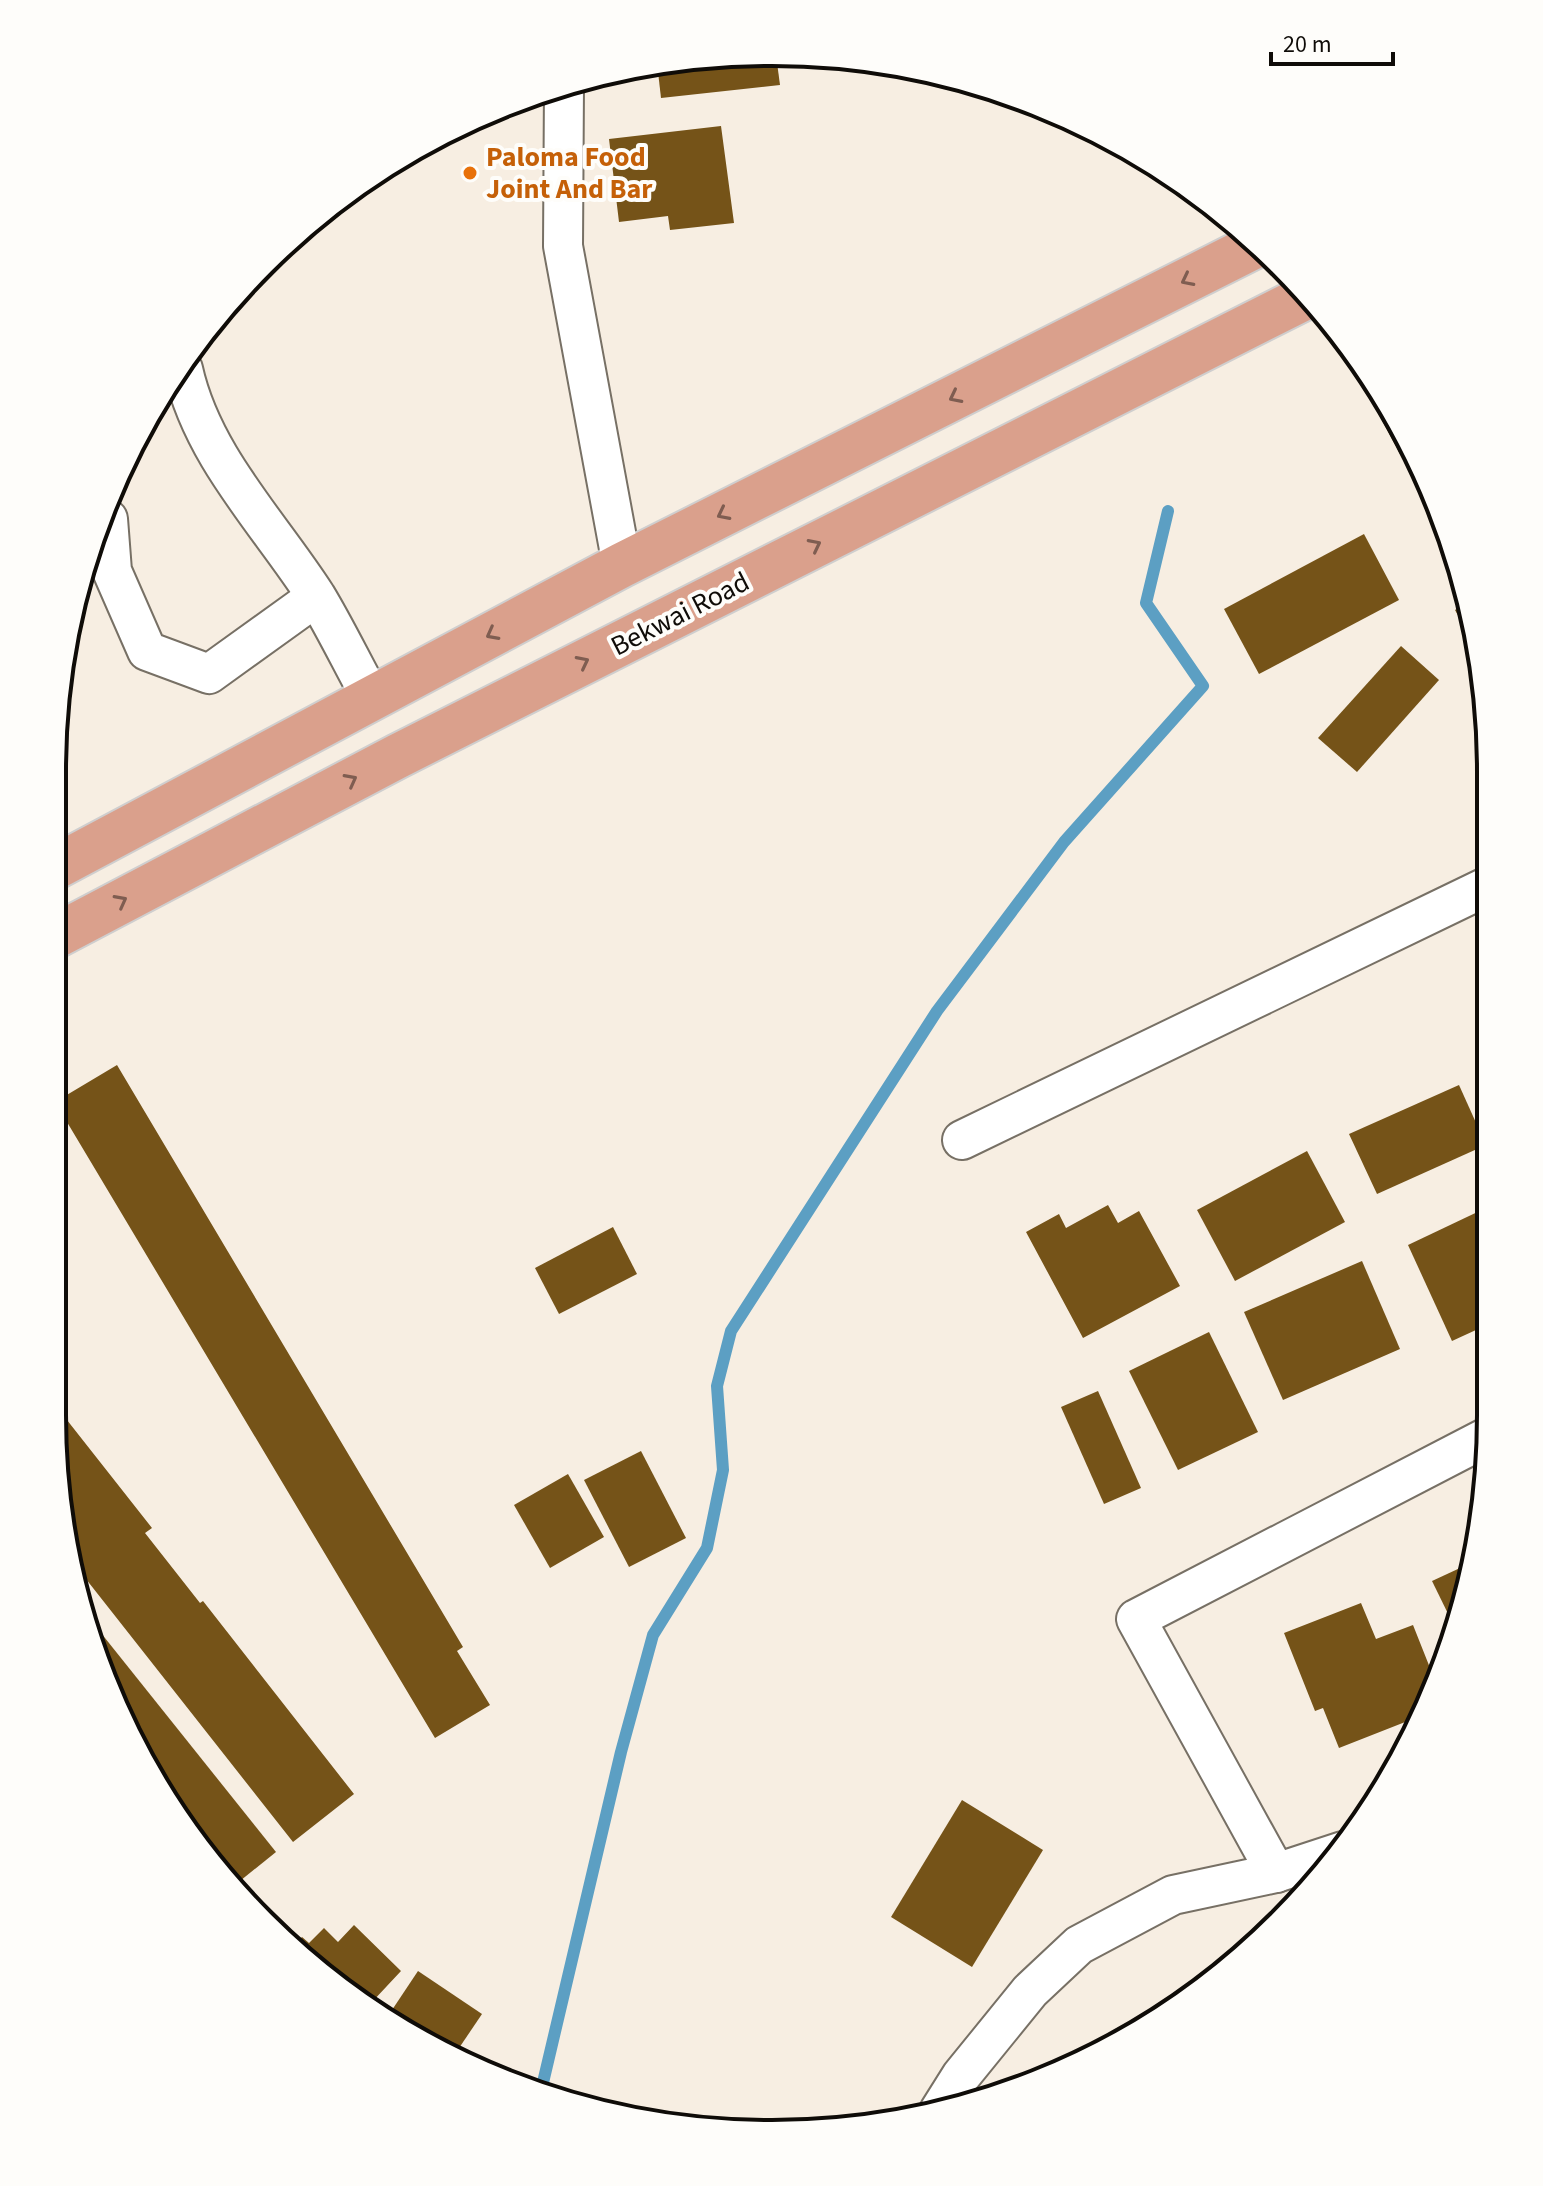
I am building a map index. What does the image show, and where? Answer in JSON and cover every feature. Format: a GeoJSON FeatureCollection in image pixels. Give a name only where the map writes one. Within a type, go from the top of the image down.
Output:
{"type":"FeatureCollection","features":[{"type":"Feature","properties":{"kind":"highway"},"geometry":{"type":"LineString","coordinates":[[66,862],[622,565],[1247,250]]}},
{"type":"Feature","properties":{"kind":"highway","name":"Bekwai Road"},"geometry":{"type":"LineString","coordinates":[[66,931],[398,756],[1297,301]]}},
{"type":"Feature","properties":{"kind":"street"},"geometry":{"type":"LineString","coordinates":[[564,97],[563,246],[622,565]]}},
{"type":"Feature","properties":{"kind":"street"},"geometry":{"type":"LineString","coordinates":[[185,379],[189,395],[218,455],[316,597],[372,699]]}},
{"type":"Feature","properties":{"kind":"street"},"geometry":{"type":"LineString","coordinates":[[109,530],[112,571],[147,651],[209,674],[316,597]]}},
{"type":"Feature","properties":{"kind":"street"},"geometry":{"type":"LineString","coordinates":[[962,1140],[1477,891]]}},
{"type":"Feature","properties":{"kind":"street"},"geometry":{"type":"LineString","coordinates":[[1276,1873],[1136,1619],[1476,1443]]}},
{"type":"Feature","properties":{"kind":"street"},"geometry":{"type":"LineString","coordinates":[[948,2097],[961,2076],[1030,1991],[1079,1945],[1173,1895],[1276,1873],[1319,1859]]}},
{"type":"Feature","properties":{"kind":"building"},"geometry":{"type":"Polygon","coordinates":[[[777,66],[780,85],[661,98],[658,76],[777,66]]]}},
{"type":"Feature","properties":{"kind":"building"},"geometry":{"type":"Polygon","coordinates":[[[721,126],[734,223],[670,230],[668,216],[619,222],[609,139],[721,126]]]}},
{"type":"Feature","properties":{"kind":"building"},"geometry":{"type":"Polygon","coordinates":[[[1364,534],[1399,600],[1259,674],[1224,609],[1364,534]]]}},
{"type":"Feature","properties":{"kind":"building"},"geometry":{"type":"Polygon","coordinates":[[[1401,646],[1439,680],[1357,772],[1318,738],[1401,646]]]}},
{"type":"Feature","properties":{"kind":"building"},"geometry":{"type":"Polygon","coordinates":[[[117,1065],[463,1647],[457,1651],[490,1705],[435,1738],[66,1120],[66,1095],[117,1065]]]}},
{"type":"Feature","properties":{"kind":"building"},"geometry":{"type":"Polygon","coordinates":[[[1459,1085],[1477,1125],[1477,1149],[1377,1194],[1349,1134],[1459,1085]]]}},
{"type":"Feature","properties":{"kind":"building"},"geometry":{"type":"Polygon","coordinates":[[[1307,1151],[1345,1222],[1235,1281],[1197,1210],[1307,1151]]]}},
{"type":"Feature","properties":{"kind":"building"},"geometry":{"type":"Polygon","coordinates":[[[1108,1205],[1118,1223],[1139,1211],[1180,1286],[1083,1338],[1026,1232],[1059,1214],[1066,1228],[1108,1205]]]}},
{"type":"Feature","properties":{"kind":"building"},"geometry":{"type":"Polygon","coordinates":[[[1477,1212],[1477,1330],[1452,1341],[1408,1245],[1477,1212]]]}},
{"type":"Feature","properties":{"kind":"building"},"geometry":{"type":"Polygon","coordinates":[[[613,1227],[637,1274],[559,1314],[535,1268],[613,1227]]]}},
{"type":"Feature","properties":{"kind":"building"},"geometry":{"type":"Polygon","coordinates":[[[1362,1261],[1400,1349],[1283,1400],[1244,1312],[1362,1261]]]}},
{"type":"Feature","properties":{"kind":"building"},"geometry":{"type":"Polygon","coordinates":[[[1209,1332],[1258,1432],[1178,1470],[1129,1371],[1209,1332]]]}},
{"type":"Feature","properties":{"kind":"building"},"geometry":{"type":"Polygon","coordinates":[[[1098,1391],[1141,1488],[1104,1504],[1061,1407],[1098,1391]]]}},
{"type":"Feature","properties":{"kind":"building"},"geometry":{"type":"Polygon","coordinates":[[[66,1419],[152,1528],[145,1533],[200,1603],[203,1601],[354,1794],[293,1842],[86,1579],[72,1507],[66,1419]]]}},
{"type":"Feature","properties":{"kind":"building"},"geometry":{"type":"Polygon","coordinates":[[[641,1451],[686,1538],[629,1567],[584,1480],[641,1451]]]}},
{"type":"Feature","properties":{"kind":"building"},"geometry":{"type":"Polygon","coordinates":[[[568,1474],[604,1537],[550,1568],[514,1505],[568,1474]]]}},
{"type":"Feature","properties":{"kind":"building"},"geometry":{"type":"Polygon","coordinates":[[[1459,1568],[1448,1614],[1432,1581],[1459,1568]]]}},
{"type":"Feature","properties":{"kind":"building"},"geometry":{"type":"Polygon","coordinates":[[[1361,1603],[1376,1639],[1413,1625],[1430,1667],[1406,1722],[1339,1748],[1323,1708],[1315,1711],[1284,1633],[1361,1603]]]}},
{"type":"Feature","properties":{"kind":"building"},"geometry":{"type":"Polygon","coordinates":[[[100,1632],[276,1852],[241,1880],[212,1844],[185,1806],[139,1727],[100,1632]]]}},
{"type":"Feature","properties":{"kind":"building"},"geometry":{"type":"Polygon","coordinates":[[[962,1800],[1043,1850],[972,1967],[891,1917],[962,1800]]]}},
{"type":"Feature","properties":{"kind":"building"},"geometry":{"type":"Polygon","coordinates":[[[354,1925],[401,1971],[376,1998],[300,1939],[302,1937],[309,1943],[324,1928],[338,1942],[354,1925]]]}},
{"type":"Feature","properties":{"kind":"building"},"geometry":{"type":"Polygon","coordinates":[[[418,1971],[482,2014],[460,2047],[393,2009],[418,1971]]]}},
{"type":"Feature","properties":{"kind":"waterway"},"geometry":{"type":"LineString","coordinates":[[543,2082],[621,1752],[653,1635],[707,1548],[723,1470],[717,1386],[731,1331],[937,1011],[1064,842],[1203,686],[1146,603],[1168,511]]}},
{"type":"Feature","properties":{"kind":"place","name":"Paloma Food Joint And Bar"},"geometry":{"type":"Point","coordinates":[470,173]}}]}
